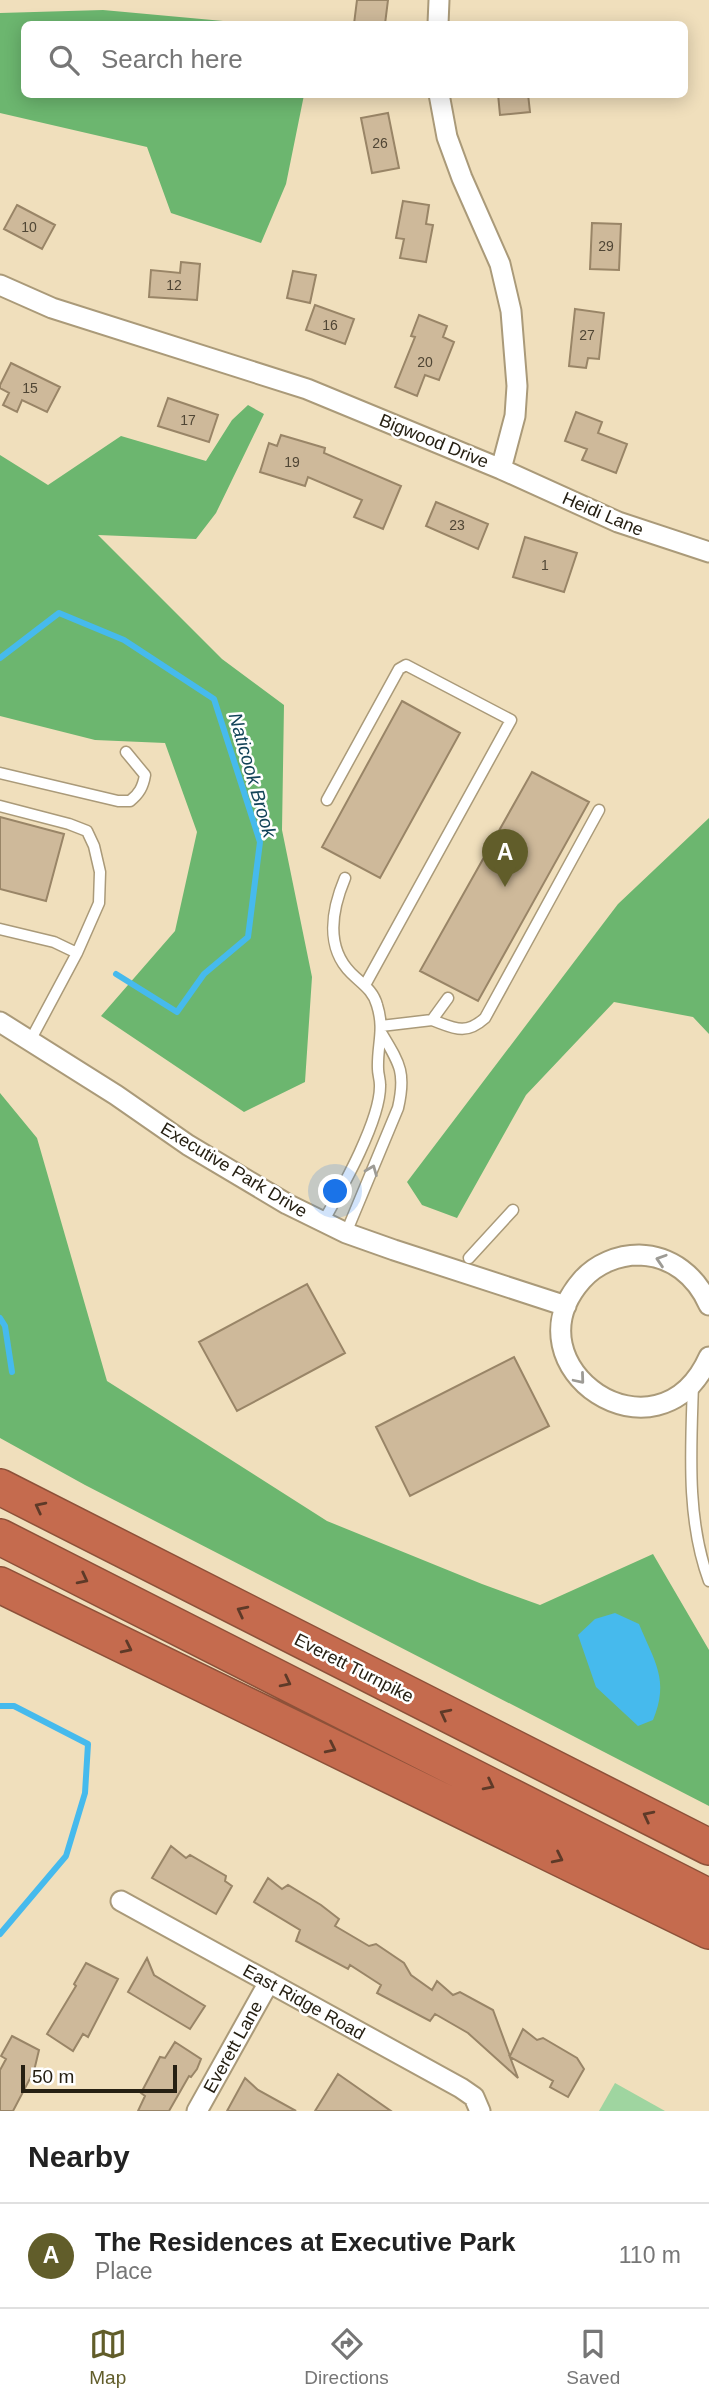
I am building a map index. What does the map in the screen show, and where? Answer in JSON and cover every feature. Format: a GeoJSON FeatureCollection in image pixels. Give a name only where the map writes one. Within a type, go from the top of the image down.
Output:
{"type":"FeatureCollection","features":[{"type":"Feature","properties":{"kind":"highway","name":"Everett Turnpike"},"geometry":{"type":"LineString","coordinates":[[0,1487],[709,1847]]}},
{"type":"Feature","properties":{"kind":"highway"},"geometry":{"type":"LineString","coordinates":[[0,1537],[709,1897]]}},
{"type":"Feature","properties":{"kind":"highway"},"geometry":{"type":"LineString","coordinates":[[0,1585],[709,1931]]}},
{"type":"Feature","properties":{"kind":"street"},"geometry":{"type":"LineString","coordinates":[[438,21],[439,0]]}},
{"type":"Feature","properties":{"kind":"street","name":"Bigwood Drive"},"geometry":{"type":"LineString","coordinates":[[0,285],[64,312],[307,389],[501,469],[515,416],[517,386],[511,311],[500,264],[447,137],[440,98]]}},
{"type":"Feature","properties":{"kind":"street","name":"Heidi Lane"},"geometry":{"type":"LineString","coordinates":[[501,469],[618,522],[709,552]]}},
{"type":"Feature","properties":{"kind":"street","name":"Executive Park Drive"},"geometry":{"type":"LineString","coordinates":[[0,1022],[229,1171],[323,1222],[394,1250],[566,1306]]}},
{"type":"Feature","properties":{"kind":"street"},"geometry":{"type":"LineString","coordinates":[[707,1294],[687,1273],[666,1261],[642,1255],[617,1258],[595,1268],[577,1286],[566,1306],[562,1337],[567,1358],[577,1377],[601,1398],[621,1406],[646,1407],[671,1400],[693,1384],[709,1357]]}},
{"type":"Feature","properties":{"kind":"street","name":"East Ridge Road"},"geometry":{"type":"LineString","coordinates":[[121,1901],[461,2088],[474,2097],[480,2111]]}},
{"type":"Feature","properties":{"kind":"street","name":"Everett Lane"},"geometry":{"type":"LineString","coordinates":[[197,2111],[269,1982]]}},
{"type":"Feature","properties":{"kind":"lane"},"geometry":{"type":"LineString","coordinates":[[327,800],[399,669],[406,665],[511,720],[365,985]]}},
{"type":"Feature","properties":{"kind":"lane"},"geometry":{"type":"LineString","coordinates":[[0,773],[130,802],[138,794],[145,775],[126,752]]}},
{"type":"Feature","properties":{"kind":"lane"},"geometry":{"type":"LineString","coordinates":[[0,806],[87,831],[94,846],[100,872],[99,903],[77,953],[30,1041]]}},
{"type":"Feature","properties":{"kind":"lane"},"geometry":{"type":"LineString","coordinates":[[381,1030],[432,1020],[463,1030],[473,1029],[485,1018],[599,810]]}},
{"type":"Feature","properties":{"kind":"lane"},"geometry":{"type":"LineString","coordinates":[[323,1222],[357,1156],[376,1108],[380,1086],[378,1068],[381,1030],[374,996],[344,964],[333,939],[338,895],[345,878]]}},
{"type":"Feature","properties":{"kind":"lane"},"geometry":{"type":"LineString","coordinates":[[0,929],[54,942],[77,953]]}},
{"type":"Feature","properties":{"kind":"lane"},"geometry":{"type":"LineString","coordinates":[[432,1020],[448,998]]}},
{"type":"Feature","properties":{"kind":"lane"},"geometry":{"type":"LineString","coordinates":[[346,1233],[401,1096],[400,1065],[381,1030]]}},
{"type":"Feature","properties":{"kind":"lane"},"geometry":{"type":"LineString","coordinates":[[469,1258],[513,1210]]}},
{"type":"Feature","properties":{"kind":"lane"},"geometry":{"type":"LineString","coordinates":[[693,1384],[692,1497],[697,1541],[709,1581]]}},
{"type":"Feature","properties":{"kind":"green space"},"geometry":{"type":"Polygon","coordinates":[[[103,10],[223,21],[21,21],[21,98],[303,98],[286,184],[261,243],[171,213],[147,147],[0,113],[0,13],[103,10]]]}},
{"type":"Feature","properties":{"kind":"green space"},"geometry":{"type":"Polygon","coordinates":[[[248,405],[264,414],[216,513],[196,539],[98,535],[222,659],[284,705],[282,830],[312,977],[305,1082],[244,1112],[101,1016],[175,931],[197,832],[165,743],[95,740],[0,716],[0,455],[48,485],[121,436],[206,461],[232,420],[248,405]]]}},
{"type":"Feature","properties":{"kind":"green space"},"geometry":{"type":"Polygon","coordinates":[[[709,818],[709,1034],[693,1017],[614,1002],[526,1095],[457,1218],[422,1205],[407,1182],[618,904],[709,818]]]}},
{"type":"Feature","properties":{"kind":"green space"},"geometry":{"type":"Polygon","coordinates":[[[0,1093],[37,1138],[107,1381],[327,1521],[540,1605],[653,1554],[709,1650],[709,1806],[85,1485],[0,1438],[0,1093]]]}},
{"type":"Feature","properties":{"kind":"green space"},"geometry":{"type":"Polygon","coordinates":[[[615,2083],[665,2111],[599,2111],[615,2083]]]}},
{"type":"Feature","properties":{"kind":"water"},"geometry":{"type":"Polygon","coordinates":[[[615,1613],[639,1624],[658,1671],[660,1693],[653,1720],[638,1726],[596,1687],[578,1635],[595,1619],[615,1613]]]}},
{"type":"Feature","properties":{"kind":"building"},"geometry":{"type":"Polygon","coordinates":[[[357,0],[388,0],[385,21],[354,21],[357,0]]]}},
{"type":"Feature","properties":{"kind":"building"},"geometry":{"type":"Polygon","coordinates":[[[498,98],[528,98],[530,112],[500,115],[498,98]]]}},
{"type":"Feature","properties":{"kind":"building"},"geometry":{"type":"Polygon","coordinates":[[[388,113],[399,168],[372,173],[361,118],[388,113]]]}},
{"type":"Feature","properties":{"kind":"building"},"geometry":{"type":"Polygon","coordinates":[[[403,201],[429,205],[426,224],[433,225],[426,262],[400,258],[404,239],[396,238],[403,201]]]}},
{"type":"Feature","properties":{"kind":"building"},"geometry":{"type":"Polygon","coordinates":[[[17,205],[55,225],[42,249],[4,229],[17,205]]]}},
{"type":"Feature","properties":{"kind":"building"},"geometry":{"type":"Polygon","coordinates":[[[592,223],[621,224],[619,270],[590,269],[592,223]]]}},
{"type":"Feature","properties":{"kind":"building"},"geometry":{"type":"Polygon","coordinates":[[[181,262],[200,264],[197,300],[149,297],[151,270],[180,273],[181,262]]]}},
{"type":"Feature","properties":{"kind":"building"},"geometry":{"type":"Polygon","coordinates":[[[293,271],[316,275],[310,303],[287,298],[293,271]]]}},
{"type":"Feature","properties":{"kind":"building"},"geometry":{"type":"Polygon","coordinates":[[[315,305],[354,319],[345,344],[306,330],[315,305]]]}},
{"type":"Feature","properties":{"kind":"building"},"geometry":{"type":"Polygon","coordinates":[[[575,309],[604,313],[599,359],[588,358],[586,368],[569,366],[575,309]]]}},
{"type":"Feature","properties":{"kind":"building"},"geometry":{"type":"Polygon","coordinates":[[[419,315],[447,326],[443,337],[454,342],[439,380],[425,375],[417,396],[395,387],[415,337],[411,336],[419,315]]]}},
{"type":"Feature","properties":{"kind":"building"},"geometry":{"type":"Polygon","coordinates":[[[11,363],[60,387],[47,412],[22,400],[17,412],[3,405],[9,393],[0,388],[0,385],[11,363]]]}},
{"type":"Feature","properties":{"kind":"building"},"geometry":{"type":"Polygon","coordinates":[[[168,398],[218,415],[209,442],[158,426],[168,398]]]}},
{"type":"Feature","properties":{"kind":"building"},"geometry":{"type":"Polygon","coordinates":[[[576,412],[602,422],[598,433],[627,444],[616,473],[582,460],[587,449],[565,441],[576,412]]]}},
{"type":"Feature","properties":{"kind":"building"},"geometry":{"type":"Polygon","coordinates":[[[281,435],[325,448],[324,453],[401,486],[383,529],[354,517],[362,500],[308,477],[305,486],[260,472],[269,443],[277,446],[281,435]]]}},
{"type":"Feature","properties":{"kind":"building"},"geometry":{"type":"Polygon","coordinates":[[[436,502],[488,524],[478,549],[426,526],[436,502]]]}},
{"type":"Feature","properties":{"kind":"building"},"geometry":{"type":"Polygon","coordinates":[[[525,537],[577,553],[564,592],[513,577],[525,537]]]}},
{"type":"Feature","properties":{"kind":"building"},"geometry":{"type":"Polygon","coordinates":[[[402,701],[460,733],[380,878],[322,847],[402,701]]]}},
{"type":"Feature","properties":{"kind":"building"},"geometry":{"type":"Polygon","coordinates":[[[532,772],[589,802],[478,1001],[420,971],[532,772]]]}},
{"type":"Feature","properties":{"kind":"building"},"geometry":{"type":"Polygon","coordinates":[[[0,817],[64,834],[46,901],[0,889],[0,817]]]}},
{"type":"Feature","properties":{"kind":"building"},"geometry":{"type":"Polygon","coordinates":[[[307,1284],[345,1353],[237,1411],[199,1342],[307,1284]]]}},
{"type":"Feature","properties":{"kind":"building"},"geometry":{"type":"Polygon","coordinates":[[[514,1357],[549,1426],[410,1496],[376,1427],[514,1357]]]}},
{"type":"Feature","properties":{"kind":"building"},"geometry":{"type":"Polygon","coordinates":[[[171,1846],[186,1858],[190,1855],[226,1876],[225,1881],[232,1886],[216,1914],[152,1878],[171,1846]]]}},
{"type":"Feature","properties":{"kind":"building"},"geometry":{"type":"Polygon","coordinates":[[[268,1878],[282,1889],[288,1885],[321,1905],[339,1919],[335,1926],[369,1946],[376,1944],[404,1963],[411,1975],[432,1990],[437,1981],[453,1995],[460,1992],[493,2010],[510,2056],[523,2029],[537,2040],[543,2038],[577,2058],[584,2069],[568,2097],[550,2087],[553,2081],[510,2057],[518,2078],[468,2033],[435,2014],[430,2021],[377,1993],[381,1985],[350,1965],[348,1969],[296,1941],[300,1930],[254,1902],[268,1878]]]}},
{"type":"Feature","properties":{"kind":"building"},"geometry":{"type":"Polygon","coordinates":[[[147,1958],[154,1975],[205,2006],[190,2029],[128,1992],[147,1958]]]}},
{"type":"Feature","properties":{"kind":"building"},"geometry":{"type":"Polygon","coordinates":[[[86,1963],[118,1979],[88,2037],[83,2034],[73,2051],[47,2034],[76,1986],[74,1984],[86,1963]]]}},
{"type":"Feature","properties":{"kind":"building"},"geometry":{"type":"Polygon","coordinates":[[[12,2036],[39,2050],[34,2071],[13,2111],[0,2111],[0,2070],[6,2059],[1,2056],[12,2036]]]}},
{"type":"Feature","properties":{"kind":"building"},"geometry":{"type":"Polygon","coordinates":[[[175,2042],[201,2059],[197,2069],[189,2076],[169,2111],[138,2111],[145,2096],[141,2093],[160,2057],[165,2058],[175,2042]]]}},
{"type":"Feature","properties":{"kind":"building"},"geometry":{"type":"Polygon","coordinates":[[[338,2074],[358,2088],[391,2111],[315,2111],[338,2074]]]}},
{"type":"Feature","properties":{"kind":"building"},"geometry":{"type":"Polygon","coordinates":[[[245,2078],[258,2090],[296,2111],[227,2111],[245,2078]]]}},
{"type":"Feature","properties":{"kind":"waterway","name":"Naticook Brook"},"geometry":{"type":"LineString","coordinates":[[0,658],[59,613],[124,640],[214,699],[260,842],[248,937],[204,974],[177,1012],[116,974]]}},
{"type":"Feature","properties":{"kind":"waterway","name":"Naticook Brook"},"geometry":{"type":"LineString","coordinates":[[0,1318],[5,1326],[12,1372]]}},
{"type":"Feature","properties":{"kind":"waterway","name":"Naticook Brook"},"geometry":{"type":"LineString","coordinates":[[0,1706],[14,1706],[88,1744],[85,1793],[66,1856],[0,1934]]}},
{"type":"Feature","properties":{"kind":"place","name":"The Residences at Executive Park"},"geometry":{"type":"Point","coordinates":[505,887]}}]}
